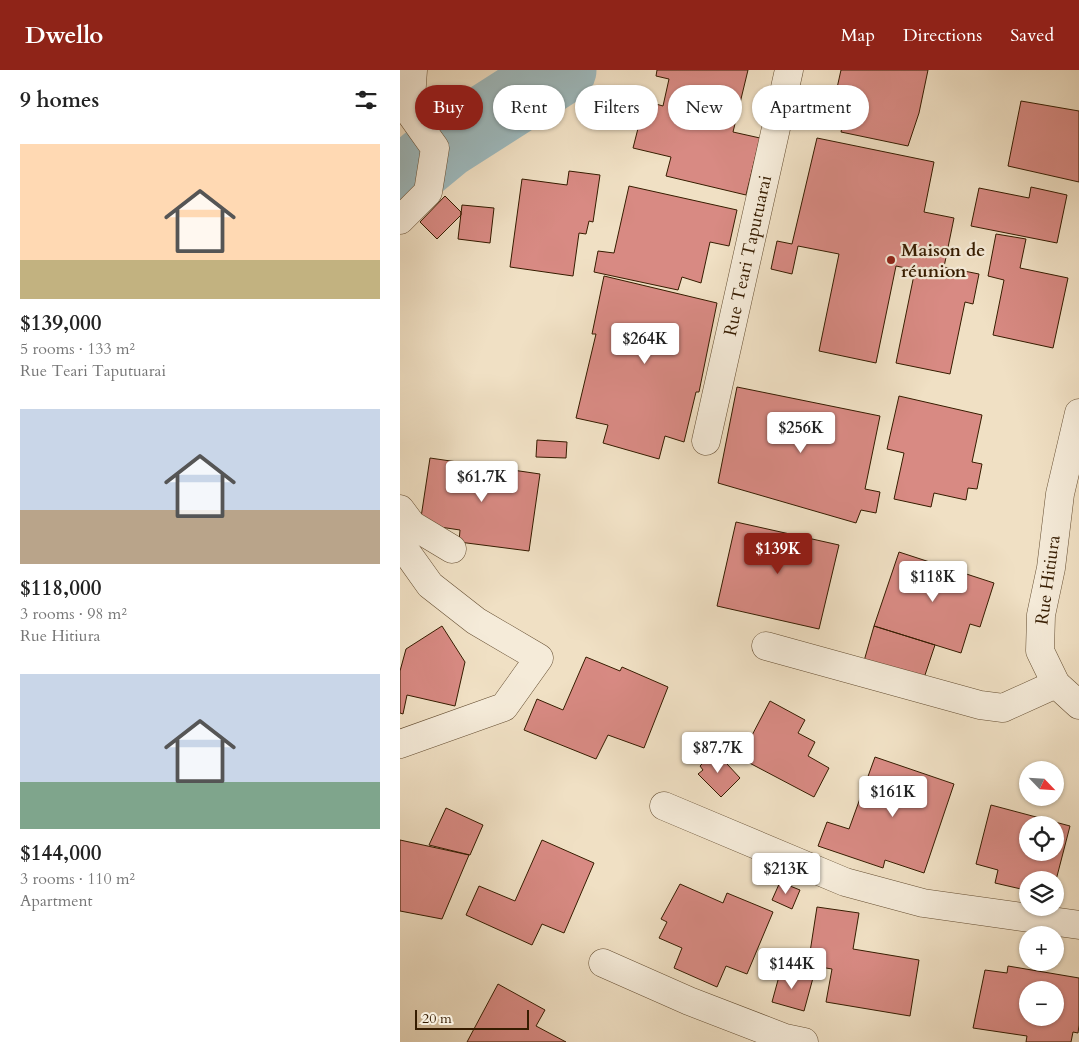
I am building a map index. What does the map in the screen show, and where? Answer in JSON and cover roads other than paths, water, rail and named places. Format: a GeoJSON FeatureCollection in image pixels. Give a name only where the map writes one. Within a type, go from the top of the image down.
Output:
{"type":"FeatureCollection","features":[{"type":"Feature","properties":{"kind":"street"},"geometry":{"type":"LineString","coordinates":[[400,220],[428,192],[435,148],[410,113],[413,70]]}},
{"type":"Feature","properties":{"kind":"street","name":"Rue Teari Taputuarai"},"geometry":{"type":"LineString","coordinates":[[706,441],[790,70]]}},
{"type":"Feature","properties":{"kind":"street","name":"Rue Hitiura"},"geometry":{"type":"LineString","coordinates":[[1079,413],[1070,496],[1041,615],[1040,651],[1056,684],[1079,705]]}},
{"type":"Feature","properties":{"kind":"street"},"geometry":{"type":"LineString","coordinates":[[400,509],[412,525],[452,549]]}},
{"type":"Feature","properties":{"kind":"street"},"geometry":{"type":"LineString","coordinates":[[400,543],[430,585],[476,621],[538,658],[504,707],[400,744]]}},
{"type":"Feature","properties":{"kind":"street"},"geometry":{"type":"LineString","coordinates":[[766,646],[980,705],[1003,708],[1056,684]]}},
{"type":"Feature","properties":{"kind":"street"},"geometry":{"type":"LineString","coordinates":[[664,806],[845,882],[924,903],[1079,925]]}},
{"type":"Feature","properties":{"kind":"street"},"geometry":{"type":"LineString","coordinates":[[603,963],[689,1002],[785,1038],[804,1042]]}},
{"type":"Feature","properties":{"kind":"waterway"},"geometry":{"type":"LineString","coordinates":[[400,182],[446,144],[562,70]]}},
{"type":"Feature","properties":{"kind":"place","name":"Maison de réunion"},"geometry":{"type":"Point","coordinates":[891,260]}}]}
